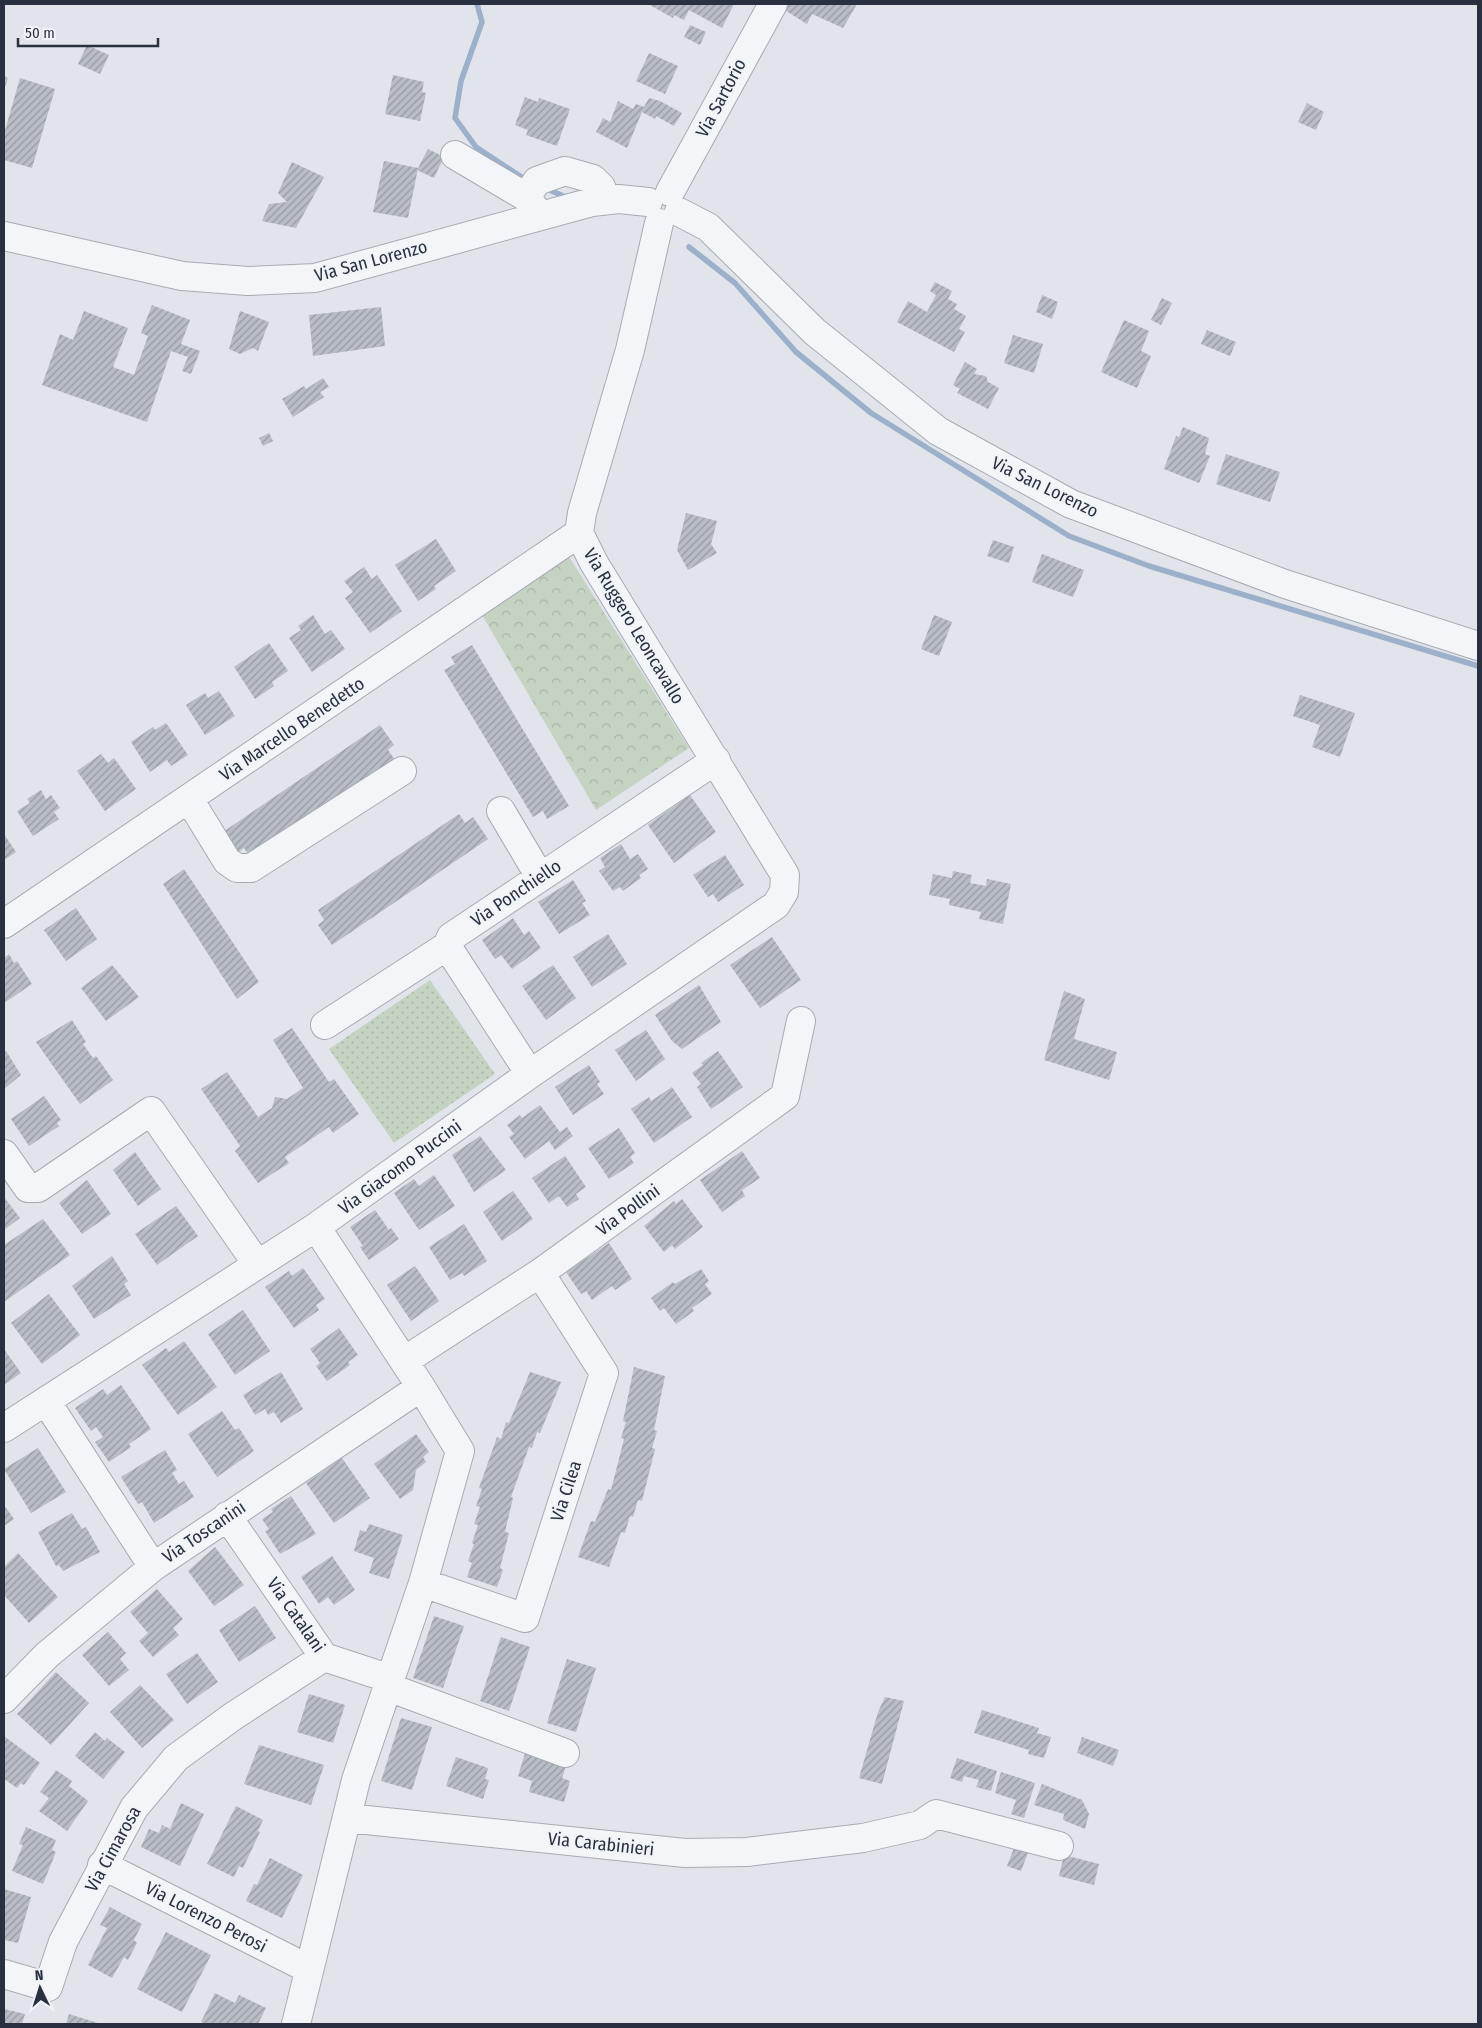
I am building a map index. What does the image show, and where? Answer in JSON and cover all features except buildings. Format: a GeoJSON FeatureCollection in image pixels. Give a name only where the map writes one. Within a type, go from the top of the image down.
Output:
{"type":"FeatureCollection","features":[{"type":"Feature","properties":{"kind":"street","name":"Via Sartorio"},"geometry":{"type":"LineString","coordinates":[[664,207],[773,4]]}},
{"type":"Feature","properties":{"kind":"street"},"geometry":{"type":"LineString","coordinates":[[455,155],[533,196],[565,171],[593,179],[601,187],[606,200]]}},
{"type":"Feature","properties":{"kind":"street","name":"Via San Lorenzo"},"geometry":{"type":"LineString","coordinates":[[4,236],[182,276],[248,281],[315,278],[533,196],[606,200],[664,207],[708,227],[815,332],[938,431],[1071,504],[1285,584],[1478,646]]}},
{"type":"Feature","properties":{"kind":"street","name":"Via Ruggero Leoncavallo"},"geometry":{"type":"LineString","coordinates":[[664,207],[630,350],[582,513],[579,533],[594,563],[785,874],[784,892]]}},
{"type":"Feature","properties":{"kind":"street","name":"Via Marcello Benedetto"},"geometry":{"type":"LineString","coordinates":[[4,924],[579,533]]}},
{"type":"Feature","properties":{"kind":"street","name":"Via Ponchiello"},"geometry":{"type":"LineString","coordinates":[[325,1025],[447,946],[451,937],[716,760]]}},
{"type":"Feature","properties":{"kind":"street"},"geometry":{"type":"LineString","coordinates":[[189,799],[227,861],[237,868],[251,868],[402,771]]}},
{"type":"Feature","properties":{"kind":"street"},"geometry":{"type":"LineString","coordinates":[[501,811],[540,877]]}},
{"type":"Feature","properties":{"kind":"street","name":"Via Giacomo Puccini"},"geometry":{"type":"LineString","coordinates":[[4,1428],[316,1227],[530,1074],[776,905],[784,892]]}},
{"type":"Feature","properties":{"kind":"street"},"geometry":{"type":"LineString","coordinates":[[447,946],[530,1074]]}},
{"type":"Feature","properties":{"kind":"street","name":"Via Pollini"},"geometry":{"type":"LineString","coordinates":[[404,1361],[540,1273],[785,1096],[801,1021]]}},
{"type":"Feature","properties":{"kind":"street"},"geometry":{"type":"LineString","coordinates":[[4,1154],[28,1188],[38,1188],[151,1111],[258,1264]]}},
{"type":"Feature","properties":{"kind":"street"},"geometry":{"type":"LineString","coordinates":[[296,2024],[356,1780],[423,1583],[460,1451],[422,1387],[316,1227]]}},
{"type":"Feature","properties":{"kind":"street","name":"Via Cilea"},"geometry":{"type":"LineString","coordinates":[[423,1583],[525,1618],[604,1373],[540,1273]]}},
{"type":"Feature","properties":{"kind":"street","name":"Via Toscanini"},"geometry":{"type":"LineString","coordinates":[[4,1699],[48,1655],[153,1567],[422,1387]]}},
{"type":"Feature","properties":{"kind":"street"},"geometry":{"type":"LineString","coordinates":[[46,1401],[153,1567]]}},
{"type":"Feature","properties":{"kind":"street","name":"Via Catalani"},"geometry":{"type":"LineString","coordinates":[[227,1516],[324,1657],[390,1683]]}},
{"type":"Feature","properties":{"kind":"street","name":"Via Cimarosa"},"geometry":{"type":"LineString","coordinates":[[4,1974],[48,1987],[63,1942],[102,1865],[134,1808],[176,1758],[232,1717],[324,1657]]}},
{"type":"Feature","properties":{"kind":"street"},"geometry":{"type":"LineString","coordinates":[[390,1683],[565,1753]]}},
{"type":"Feature","properties":{"kind":"street","name":"Via Carabinieri"},"geometry":{"type":"LineString","coordinates":[[347,1818],[685,1853],[747,1852],[863,1838],[920,1825],[936,1814],[1059,1846]]}},
{"type":"Feature","properties":{"kind":"street","name":"Via Lorenzo Perosi"},"geometry":{"type":"LineString","coordinates":[[102,1865],[309,1969]]}},
{"type":"Feature","properties":{"kind":"green space"},"geometry":{"type":"Polygon","coordinates":[[[568,555],[689,748],[596,810],[482,615],[568,555]]]}},
{"type":"Feature","properties":{"kind":"green space"},"geometry":{"type":"Polygon","coordinates":[[[430,980],[495,1074],[394,1143],[329,1049],[430,980]]]}},
{"type":"Feature","properties":{"kind":"waterway"},"geometry":{"type":"LineString","coordinates":[[477,4],[482,22],[461,81],[455,118],[476,147],[529,182]]}},
{"type":"Feature","properties":{"kind":"waterway"},"geometry":{"type":"LineString","coordinates":[[545,188],[568,198]]}},
{"type":"Feature","properties":{"kind":"waterway"},"geometry":{"type":"LineString","coordinates":[[689,247],[735,283],[796,352],[871,413],[1069,536],[1149,566],[1478,666]]}}]}
